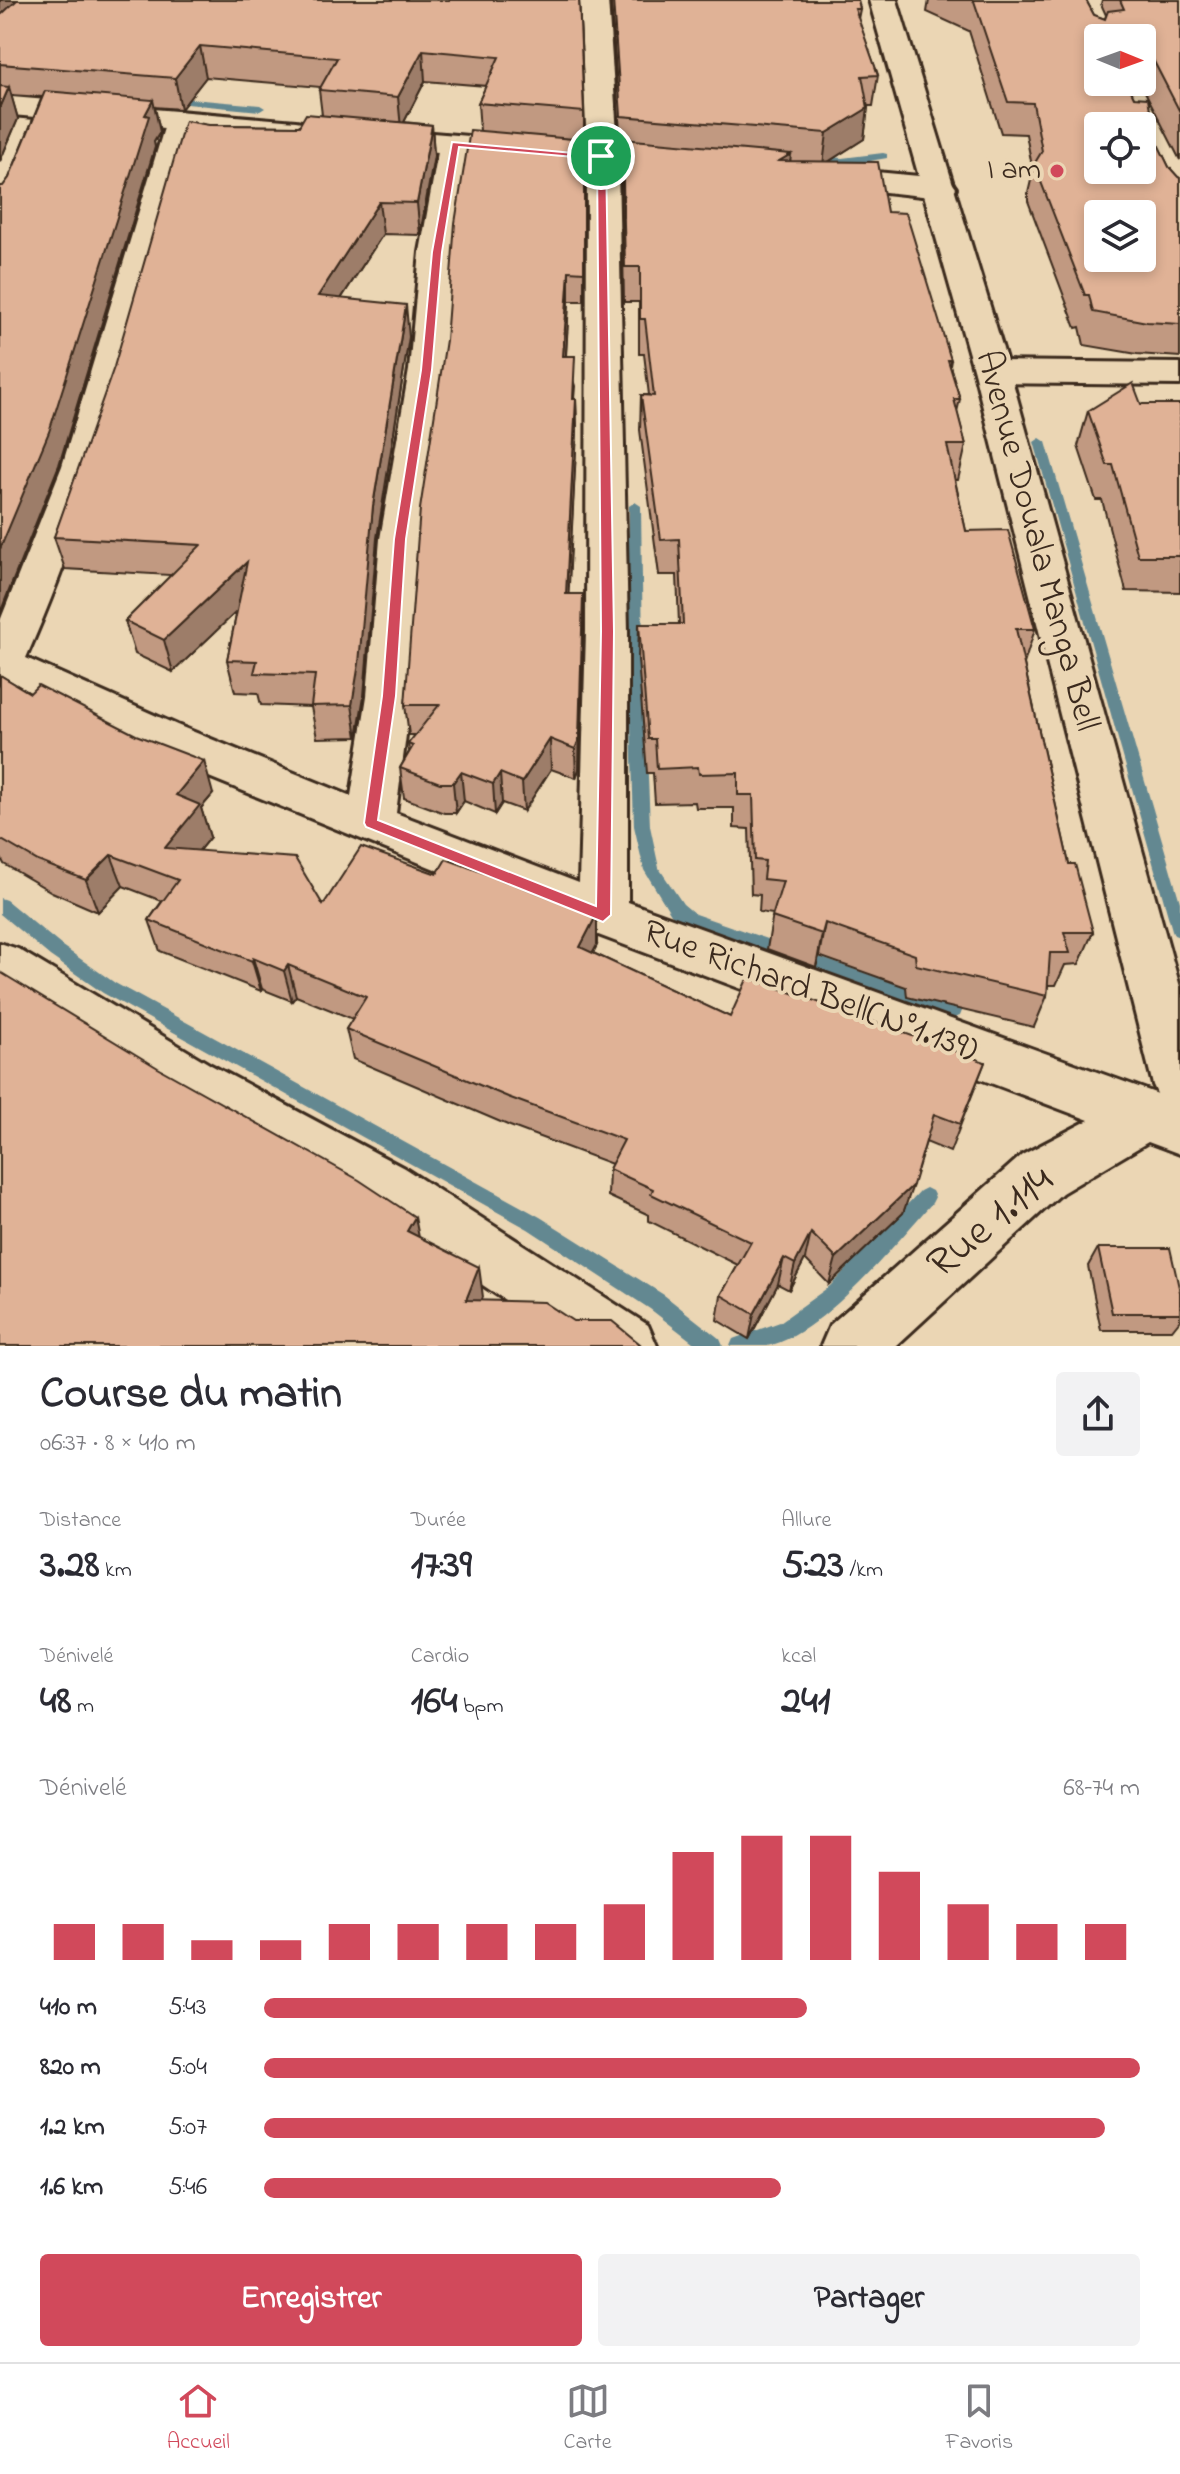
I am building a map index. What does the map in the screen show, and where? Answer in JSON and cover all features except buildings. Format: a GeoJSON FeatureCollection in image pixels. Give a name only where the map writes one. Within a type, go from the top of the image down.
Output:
{"type":"FeatureCollection","features":[{"type":"Feature","properties":{"kind":"street","name":"Avenue Douala Manga Bell"},"geometry":{"type":"LineString","coordinates":[[883,0],[992,372],[1167,1109]]}},
{"type":"Feature","properties":{"kind":"street"},"geometry":{"type":"LineString","coordinates":[[585,2],[602,113],[607,631],[603,915]]}},
{"type":"Feature","properties":{"kind":"street"},"geometry":{"type":"LineString","coordinates":[[0,105],[35,123],[182,120],[709,167]]}},
{"type":"Feature","properties":{"kind":"street"},"geometry":{"type":"LineString","coordinates":[[1,665],[29,609],[52,549],[92,426],[182,120]]}},
{"type":"Feature","properties":{"kind":"street"},"geometry":{"type":"LineString","coordinates":[[371,823],[389,696],[400,539],[427,370],[437,252],[455,144]]}},
{"type":"Feature","properties":{"kind":"street"},"geometry":{"type":"LineString","coordinates":[[801,175],[940,188]]}},
{"type":"Feature","properties":{"kind":"street"},"geometry":{"type":"LineString","coordinates":[[992,372],[1180,374]]}},
{"type":"Feature","properties":{"kind":"street","name":"Rue Richard Bell(N°1.139)"},"geometry":{"type":"LineString","coordinates":[[1,665],[94,710],[603,915],[1167,1109]]}},
{"type":"Feature","properties":{"kind":"street"},"geometry":{"type":"LineString","coordinates":[[0,965],[192,1082],[384,1187],[627,1346]]}},
{"type":"Feature","properties":{"kind":"street","name":"Rue 1.114"},"geometry":{"type":"LineString","coordinates":[[851,1346],[1042,1174],[1167,1109]]}},
{"type":"Feature","properties":{"kind":"waterway"},"geometry":{"type":"LineString","coordinates":[[169,100],[260,108]]}},
{"type":"Feature","properties":{"kind":"waterway"},"geometry":{"type":"LineString","coordinates":[[812,159],[842,161],[883,156]]}},
{"type":"Feature","properties":{"kind":"waterway"},"geometry":{"type":"LineString","coordinates":[[1040,442],[1180,930]]}},
{"type":"Feature","properties":{"kind":"waterway"},"geometry":{"type":"LineString","coordinates":[[635,506],[642,826],[652,870],[677,909],[689,919],[954,1011]]}},
{"type":"Feature","properties":{"kind":"waterway"},"geometry":{"type":"LineString","coordinates":[[0,905],[56,951],[109,988],[534,1223],[657,1302],[713,1346]]}},
{"type":"Feature","properties":{"kind":"waterway"},"geometry":{"type":"LineString","coordinates":[[740,1346],[786,1330],[837,1293],[926,1197]]}},
{"type":"Feature","properties":{"kind":"place","name":"I am"},"geometry":{"type":"Point","coordinates":[1057,171]}},
{"type":"Feature","properties":{"kind":"route"},"geometry":{"type":"LineString","coordinates":[[455,144],[601,156],[607,631],[603,915],[371,823],[389,696],[400,539],[418,435],[437,252],[455,144]]}}]}
